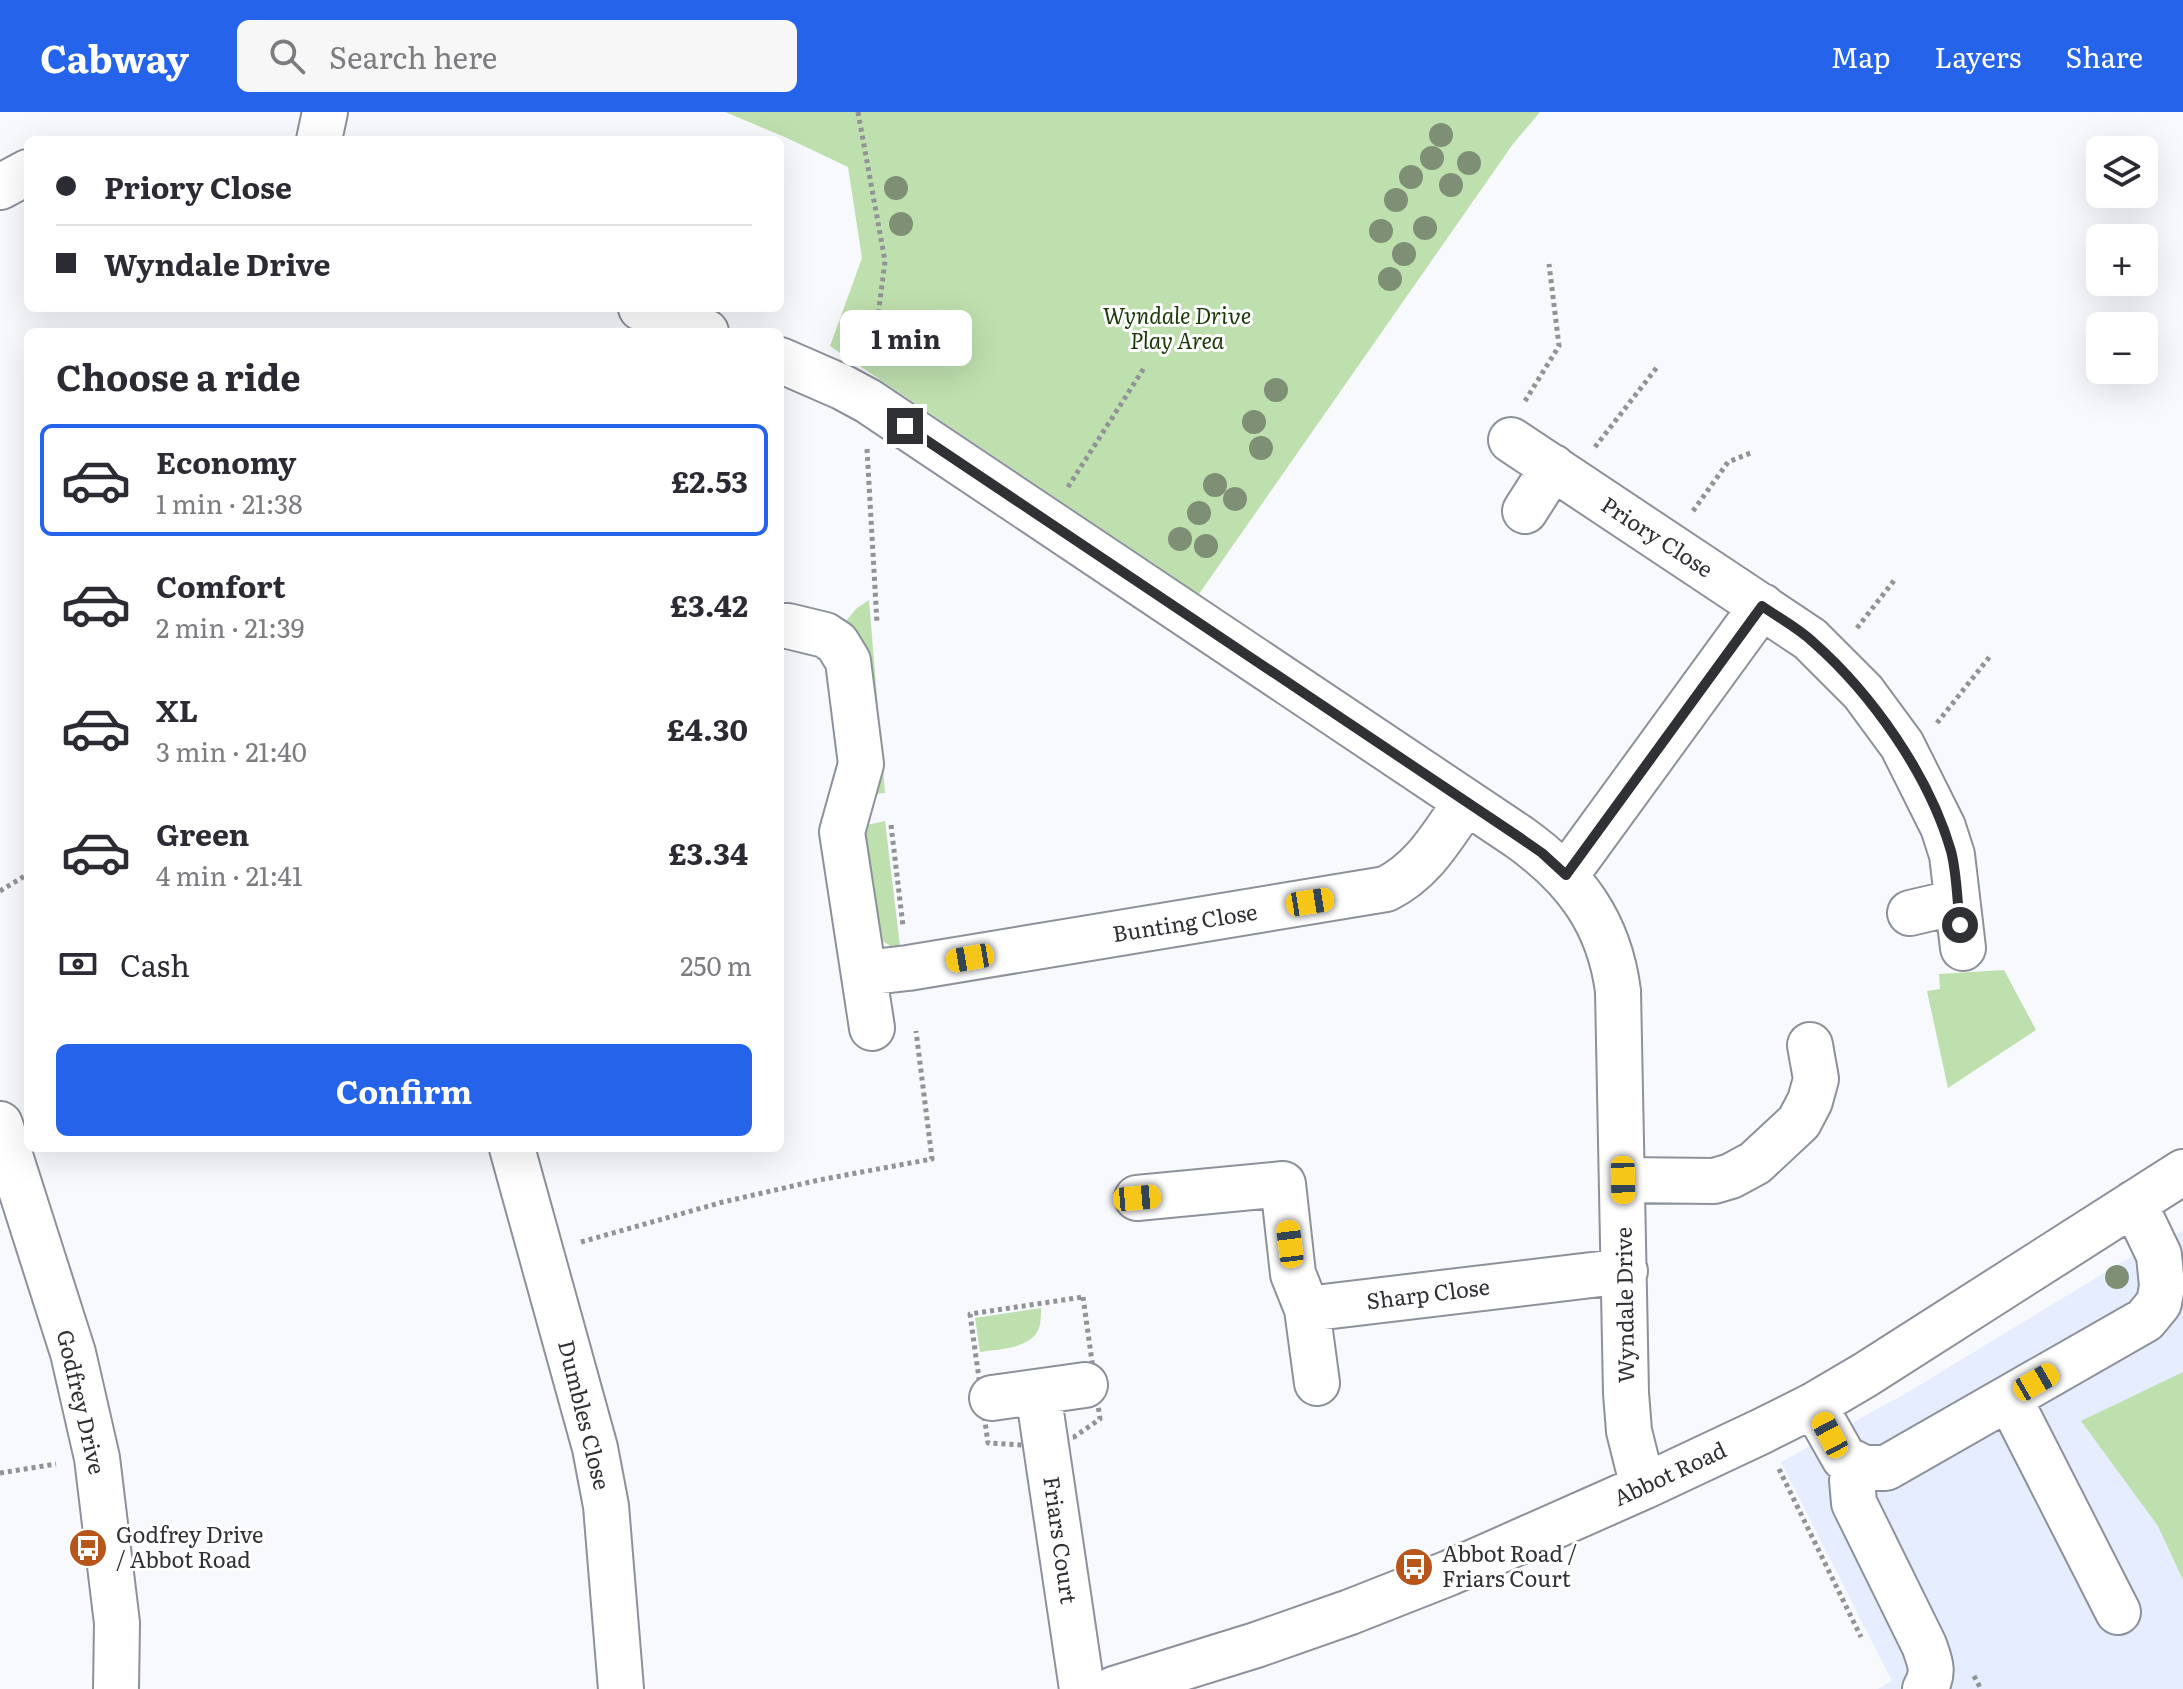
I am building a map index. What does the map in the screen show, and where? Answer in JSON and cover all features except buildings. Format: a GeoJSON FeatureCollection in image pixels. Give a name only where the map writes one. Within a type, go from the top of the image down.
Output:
{"type":"FeatureCollection","features":[{"type":"Feature","properties":{"kind":"street"},"geometry":{"type":"LineString","coordinates":[[320,136],[325,112]]}},
{"type":"Feature","properties":{"kind":"street"},"geometry":{"type":"LineString","coordinates":[[0,187],[24,174]]}},
{"type":"Feature","properties":{"kind":"street"},"geometry":{"type":"LineString","coordinates":[[652,312],[695,328]]}},
{"type":"Feature","properties":{"kind":"street","name":"Wyndale Drive"},"geometry":{"type":"LineString","coordinates":[[784,362],[868,401],[1542,853],[1566,875],[1596,920],[1609,945],[1615,966],[1623,1180],[1626,1393],[1629,1431],[1643,1487]]}},
{"type":"Feature","properties":{"kind":"street","name":"Priory Close"},"geometry":{"type":"LineString","coordinates":[[1511,440],[1810,639],[1863,692],[1902,745],[1943,827],[1952,855],[1963,948]]}},
{"type":"Feature","properties":{"kind":"street"},"geometry":{"type":"LineString","coordinates":[[1525,511],[1561,473]]}},
{"type":"Feature","properties":{"kind":"street"},"geometry":{"type":"LineString","coordinates":[[1566,875],[1762,606]]}},
{"type":"Feature","properties":{"kind":"street"},"geometry":{"type":"LineString","coordinates":[[784,626],[825,635],[837,643],[848,661],[861,764],[842,832],[872,1028]]}},
{"type":"Feature","properties":{"kind":"street","name":"Bunting Close"},"geometry":{"type":"LineString","coordinates":[[864,973],[1386,889],[1418,868],[1466,802]]}},
{"type":"Feature","properties":{"kind":"street"},"geometry":{"type":"LineString","coordinates":[[1910,913],[1957,902]]}},
{"type":"Feature","properties":{"kind":"street"},"geometry":{"type":"LineString","coordinates":[[1623,1180],[1714,1181],[1755,1163],[1799,1122],[1810,1101],[1816,1079],[1810,1045]]}},
{"type":"Feature","properties":{"kind":"street","name":"Godfrey Drive"},"geometry":{"type":"LineString","coordinates":[[0,1124],[73,1353],[97,1458],[117,1623],[116,1689]]}},
{"type":"Feature","properties":{"kind":"street","name":"Dumbles Close"},"geometry":{"type":"LineString","coordinates":[[513,1152],[595,1448],[606,1506],[621,1689]]}},
{"type":"Feature","properties":{"kind":"street","name":"Abbot Road"},"geometry":{"type":"LineString","coordinates":[[1114,1689],[1256,1645],[1449,1573],[1760,1432],[1814,1405],[1993,1295],[2183,1172]]}},
{"type":"Feature","properties":{"kind":"street"},"geometry":{"type":"LineString","coordinates":[[1137,1198],[1283,1184],[1293,1274],[1307,1309],[1317,1383]]}},
{"type":"Feature","properties":{"kind":"street"},"geometry":{"type":"LineString","coordinates":[[1814,1405],[1844,1458],[1864,1468],[1886,1468],[2145,1320],[2159,1303],[2162,1286],[2159,1255],[2134,1203]]}},
{"type":"Feature","properties":{"kind":"street","name":"Sharp Close"},"geometry":{"type":"LineString","coordinates":[[1307,1309],[1625,1271]]}},
{"type":"Feature","properties":{"kind":"street"},"geometry":{"type":"LineString","coordinates":[[992,1398],[1085,1385]]}},
{"type":"Feature","properties":{"kind":"street","name":"Friars Court"},"geometry":{"type":"LineString","coordinates":[[1038,1392],[1082,1689]]}},
{"type":"Feature","properties":{"kind":"street"},"geometry":{"type":"LineString","coordinates":[[2009,1398],[2118,1612]]}},
{"type":"Feature","properties":{"kind":"street"},"geometry":{"type":"LineString","coordinates":[[1856,1464],[1852,1480],[1854,1503],[1924,1645],[1931,1665],[1931,1679],[1925,1689]]}},
{"type":"Feature","properties":{"kind":"path"},"geometry":{"type":"LineString","coordinates":[[858,112],[885,261],[868,401],[866,451],[878,634]]}},
{"type":"Feature","properties":{"kind":"path"},"geometry":{"type":"LineString","coordinates":[[1511,440],[1504,436],[1559,346],[1549,264]]}},
{"type":"Feature","properties":{"kind":"path"},"geometry":{"type":"LineString","coordinates":[[1561,473],[1658,366]]}},
{"type":"Feature","properties":{"kind":"path"},"geometry":{"type":"LineString","coordinates":[[1046,522],[1144,368]]}},
{"type":"Feature","properties":{"kind":"path"},"geometry":{"type":"LineString","coordinates":[[1669,545],[1728,462],[1753,452]]}},
{"type":"Feature","properties":{"kind":"path"},"geometry":{"type":"LineString","coordinates":[[1832,660],[1896,578]]}},
{"type":"Feature","properties":{"kind":"path"},"geometry":{"type":"LineString","coordinates":[[1909,758],[1991,655]]}},
{"type":"Feature","properties":{"kind":"path"},"geometry":{"type":"LineString","coordinates":[[541,1253],[723,1202],[932,1159],[891,815]]}},
{"type":"Feature","properties":{"kind":"path"},"geometry":{"type":"LineString","coordinates":[[0,891],[24,876]]}},
{"type":"Feature","properties":{"kind":"path"},"geometry":{"type":"LineString","coordinates":[[1760,1432],[1861,1637]]}},
{"type":"Feature","properties":{"kind":"path"},"geometry":{"type":"LineString","coordinates":[[0,1473],[97,1458]]}},
{"type":"Feature","properties":{"kind":"shaded area"},"geometry":{"type":"Polygon","coordinates":[[[2183,1231],[2183,1689],[1878,1689],[1892,1681],[1781,1462],[1910,1391],[2122,1262],[2183,1231]]]}},
{"type":"Feature","properties":{"kind":"green space","name":"Wyndale Drive Play Area"},"geometry":{"type":"Polygon","coordinates":[[[725,112],[1540,112],[1513,144],[1199,594],[830,346],[862,258],[848,167],[725,112]]]}},
{"type":"Feature","properties":{"kind":"green space"},"geometry":{"type":"Polygon","coordinates":[[[869,600],[885,793],[865,795],[840,628],[857,608],[869,600]]]}},
{"type":"Feature","properties":{"kind":"green space"},"geometry":{"type":"Polygon","coordinates":[[[885,821],[900,946],[892,947],[881,940],[878,930],[862,826],[885,821]]]}},
{"type":"Feature","properties":{"kind":"green space"},"geometry":{"type":"Polygon","coordinates":[[[2004,970],[2036,1030],[1948,1088],[1927,991],[1940,989],[1939,974],[2004,970]]]}},
{"type":"Feature","properties":{"kind":"green space"},"geometry":{"type":"Polygon","coordinates":[[[1041,1308],[1039,1328],[1029,1340],[1014,1347],[980,1352],[975,1318],[1041,1308]]]}},
{"type":"Feature","properties":{"kind":"green space"},"geometry":{"type":"Polygon","coordinates":[[[2183,1372],[2183,1580],[2158,1526],[2081,1421],[2183,1372]]]}},
{"type":"Feature","properties":{"kind":"place","name":"Godfrey Drive / Abbot Road"},"geometry":{"type":"Point","coordinates":[88,1548]}},
{"type":"Feature","properties":{"kind":"place","name":"Abbot Road / Friars Court"},"geometry":{"type":"Point","coordinates":[1414,1567]}},
{"type":"Feature","properties":{"kind":"route"},"geometry":{"type":"LineString","coordinates":[[905,426],[1519,837],[1566,875],[1762,606],[1810,639],[1832,660],[1863,692],[1902,745],[1943,827],[1952,855],[1960,925]]}}]}
